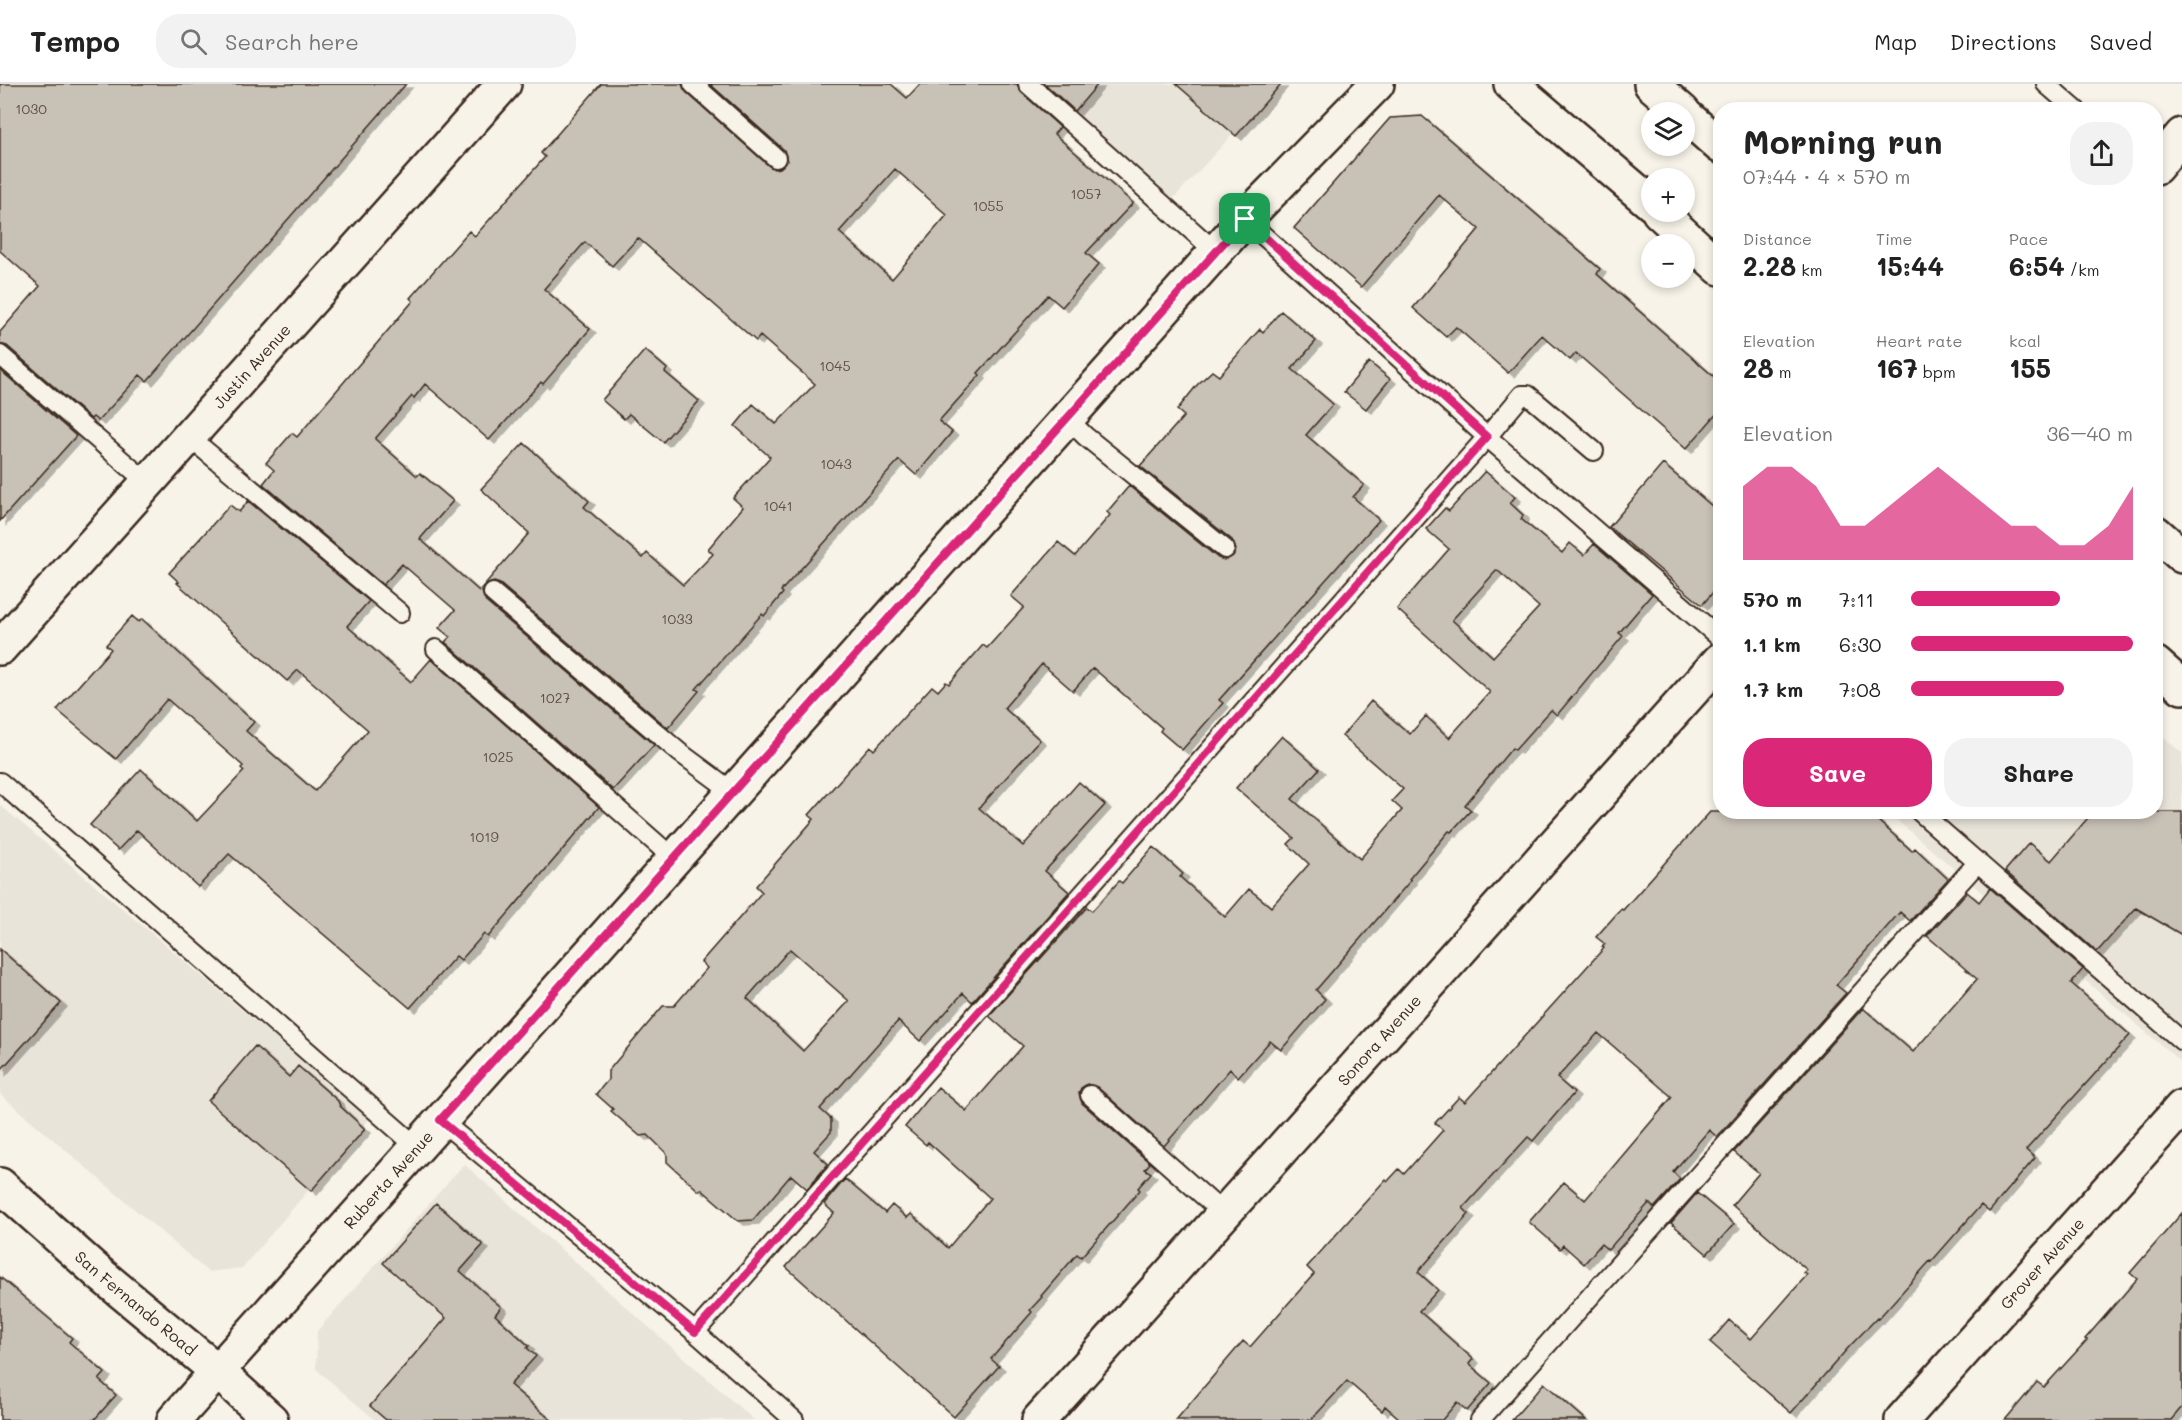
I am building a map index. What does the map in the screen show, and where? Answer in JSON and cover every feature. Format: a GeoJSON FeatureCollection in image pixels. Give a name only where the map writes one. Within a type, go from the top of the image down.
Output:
{"type":"FeatureCollection","features":[{"type":"Feature","properties":{"kind":"street","name":"Justin Avenue"},"geometry":{"type":"LineString","coordinates":[[0,648],[504,84]]}},
{"type":"Feature","properties":{"kind":"street","name":"Ruberta Avenue"},"geometry":{"type":"LineString","coordinates":[[174,1420],[1245,219],[1377,84]]}},
{"type":"Feature","properties":{"kind":"street"},"geometry":{"type":"LineString","coordinates":[[1512,84],[1641,195]]}},
{"type":"Feature","properties":{"kind":"street"},"geometry":{"type":"LineString","coordinates":[[1651,84],[1671,102]]}},
{"type":"Feature","properties":{"kind":"street"},"geometry":{"type":"LineString","coordinates":[[1695,123],[1713,140]]}},
{"type":"Feature","properties":{"kind":"street"},"geometry":{"type":"LineString","coordinates":[[1670,222],[1713,262]]}},
{"type":"Feature","properties":{"kind":"street"},"geometry":{"type":"LineString","coordinates":[[2163,539],[2182,556]]}},
{"type":"Feature","properties":{"kind":"street","name":"Sonora Avenue"},"geometry":{"type":"LineString","coordinates":[[1039,1420],[1713,668]]}},
{"type":"Feature","properties":{"kind":"street"},"geometry":{"type":"LineString","coordinates":[[2163,669],[2182,687]]}},
{"type":"Feature","properties":{"kind":"street","name":"Grover Avenue"},"geometry":{"type":"LineString","coordinates":[[1902,1420],[2177,1122]]}},
{"type":"Feature","properties":{"kind":"street","name":"San Fernando Road"},"geometry":{"type":"LineString","coordinates":[[0,1185],[271,1420]]}},
{"type":"Feature","properties":{"kind":"lane"},"geometry":{"type":"LineString","coordinates":[[693,84],[776,158]]}},
{"type":"Feature","properties":{"kind":"lane"},"geometry":{"type":"LineString","coordinates":[[1028,84],[1216,252]]}},
{"type":"Feature","properties":{"kind":"lane"},"geometry":{"type":"LineString","coordinates":[[2046,84],[2067,102]]}},
{"type":"Feature","properties":{"kind":"lane"},"geometry":{"type":"LineString","coordinates":[[1245,219],[1487,437],[1713,632]]}},
{"type":"Feature","properties":{"kind":"lane"},"geometry":{"type":"LineString","coordinates":[[0,355],[148,483]]}},
{"type":"Feature","properties":{"kind":"lane"},"geometry":{"type":"LineString","coordinates":[[695,1332],[1522,395],[1528,394],[1594,451]]}},
{"type":"Feature","properties":{"kind":"lane"},"geometry":{"type":"LineString","coordinates":[[1067,418],[1085,436],[1225,549]]}},
{"type":"Feature","properties":{"kind":"lane"},"geometry":{"type":"LineString","coordinates":[[189,437],[400,614]]}},
{"type":"Feature","properties":{"kind":"lane"},"geometry":{"type":"LineString","coordinates":[[493,592],[679,752],[733,792]]}},
{"type":"Feature","properties":{"kind":"lane"},"geometry":{"type":"LineString","coordinates":[[436,649],[673,858]]}},
{"type":"Feature","properties":{"kind":"lane"},"geometry":{"type":"LineString","coordinates":[[0,782],[417,1147]]}},
{"type":"Feature","properties":{"kind":"lane"},"geometry":{"type":"LineString","coordinates":[[1928,819],[2182,1041]]}},
{"type":"Feature","properties":{"kind":"lane"},"geometry":{"type":"LineString","coordinates":[[1480,1420],[1978,862]]}},
{"type":"Feature","properties":{"kind":"lane"},"geometry":{"type":"LineString","coordinates":[[1090,1095],[1224,1214]]}},
{"type":"Feature","properties":{"kind":"lane"},"geometry":{"type":"LineString","coordinates":[[440,1120],[695,1332],[794,1420]]}},
{"type":"Feature","properties":{"kind":"shaded area"},"geometry":{"type":"Polygon","coordinates":[[[1040,84],[1279,84],[1173,199],[1040,84]]]}},
{"type":"Feature","properties":{"kind":"shaded area"},"geometry":{"type":"Polygon","coordinates":[[[2163,736],[2182,753],[2182,1059],[2180,1061],[1895,819],[2163,819],[2163,736]]]}},
{"type":"Feature","properties":{"kind":"shaded area"},"geometry":{"type":"Polygon","coordinates":[[[0,805],[370,1118],[242,1268],[208,1272],[0,1094],[0,805]]]}},
{"type":"Feature","properties":{"kind":"shaded area"},"geometry":{"type":"Polygon","coordinates":[[[464,1164],[754,1420],[375,1420],[316,1369],[317,1331],[464,1164]]]}},
{"type":"Feature","properties":{"kind":"building"},"geometry":{"type":"Polygon","coordinates":[[[0,84],[406,84],[147,381],[140,375],[98,421],[93,417],[91,419],[7,346],[0,344],[0,332],[40,286],[0,251],[0,84]]]}},
{"type":"Feature","properties":{"kind":"building"},"geometry":{"type":"Polygon","coordinates":[[[601,84],[682,84],[686,92],[774,169],[780,168],[787,161],[784,150],[710,84],[891,84],[907,98],[920,84],[1017,84],[1021,92],[1060,127],[1054,134],[1133,203],[1086,253],[1099,264],[1062,307],[1048,295],[978,373],[980,375],[939,421],[952,432],[916,475],[899,460],[781,591],[783,593],[764,616],[762,614],[696,689],[699,691],[668,728],[500,584],[494,582],[485,585],[482,592],[486,602],[654,745],[613,790],[445,642],[450,637],[439,628],[455,610],[402,564],[383,585],[263,484],[274,470],[266,463],[292,433],[297,437],[413,301],[410,298],[469,231],[475,236],[545,157],[541,153],[601,84]],[[895,169],[839,232],[892,279],[947,215],[895,169]],[[638,238],[612,266],[585,242],[544,289],[590,329],[543,384],[541,382],[489,440],[425,384],[375,439],[417,476],[420,473],[453,501],[420,539],[479,591],[529,533],[481,489],[524,443],[589,501],[584,507],[643,558],[647,553],[683,585],[713,554],[708,549],[743,507],[733,498],[770,457],[735,426],[753,404],[776,424],[815,384],[760,336],[756,341],[638,238]]]}},
{"type":"Feature","properties":{"kind":"building"},"geometry":{"type":"Polygon","coordinates":[[[1045,84],[1098,84],[1075,111],[1045,84]]]}},
{"type":"Feature","properties":{"kind":"building"},"geometry":{"type":"Polygon","coordinates":[[[1176,84],[1281,84],[1236,136],[1176,84]]]}},
{"type":"Feature","properties":{"kind":"building"},"geometry":{"type":"Polygon","coordinates":[[[1422,116],[1600,269],[1597,274],[1713,376],[1713,418],[1686,449],[1576,353],[1570,360],[1542,335],[1508,373],[1456,327],[1446,337],[1413,308],[1479,229],[1439,195],[1361,287],[1294,228],[1390,118],[1422,116]]]}},
{"type":"Feature","properties":{"kind":"building"},"geometry":{"type":"Polygon","coordinates":[[[1281,311],[1316,341],[1292,369],[1333,404],[1306,435],[1364,485],[1353,497],[1379,520],[1219,700],[1223,703],[1182,750],[1160,731],[1162,728],[1093,668],[1073,691],[1042,664],[1004,708],[1040,740],[979,808],[1023,846],[1079,782],[1105,805],[1045,871],[1069,892],[972,1002],[963,993],[920,1041],[898,1021],[820,1109],[831,1119],[831,1132],[814,1151],[828,1164],[807,1189],[791,1175],[753,1220],[738,1221],[701,1189],[699,1191],[667,1162],[667,1154],[648,1135],[640,1136],[611,1111],[613,1109],[596,1094],[608,1080],[608,1071],[663,1006],[674,1006],[707,968],[701,962],[762,892],[756,886],[814,819],[809,815],[870,746],[874,750],[932,686],[938,691],[946,682],[949,684],[983,645],[987,648],[1024,607],[1011,596],[1058,542],[1075,556],[1110,515],[1107,512],[1129,486],[1218,558],[1224,560],[1233,556],[1236,550],[1232,540],[1140,466],[1184,416],[1177,410],[1197,385],[1212,371],[1219,376],[1260,329],[1263,332],[1281,311]],[[790,949],[747,998],[803,1051],[849,1001],[790,949]]]}},
{"type":"Feature","properties":{"kind":"building"},"geometry":{"type":"Polygon","coordinates":[[[645,350],[667,369],[665,372],[699,401],[663,442],[629,414],[624,419],[602,400],[645,350]]]}},
{"type":"Feature","properties":{"kind":"building"},"geometry":{"type":"Polygon","coordinates":[[[1369,362],[1390,379],[1366,409],[1344,392],[1369,362]]]}},
{"type":"Feature","properties":{"kind":"building"},"geometry":{"type":"Polygon","coordinates":[[[0,370],[76,436],[0,521],[0,370]]]}},
{"type":"Feature","properties":{"kind":"building"},"geometry":{"type":"Polygon","coordinates":[[[1663,464],[1713,507],[1713,592],[1702,605],[1609,527],[1663,464]]]}},
{"type":"Feature","properties":{"kind":"building"},"geometry":{"type":"Polygon","coordinates":[[[1485,471],[1515,497],[1510,503],[1523,515],[1521,519],[1562,553],[1570,543],[1584,555],[1594,544],[1652,594],[1619,633],[1623,636],[1557,715],[1551,710],[1515,750],[1512,748],[1465,805],[1471,810],[1451,832],[1449,831],[1409,879],[1411,880],[1316,990],[1325,999],[1281,1050],[1270,1041],[1238,1077],[1230,1069],[1164,1146],[1097,1087],[1087,1084],[1081,1088],[1079,1093],[1082,1103],[1150,1163],[1145,1169],[1151,1173],[1138,1188],[1140,1190],[1081,1257],[1077,1254],[1041,1296],[1030,1310],[1032,1312],[991,1359],[999,1366],[954,1417],[786,1267],[834,1213],[824,1204],[845,1179],[885,1213],[892,1205],[907,1218],[911,1214],[948,1248],[990,1198],[928,1142],[926,1145],[905,1127],[938,1087],[966,1111],[1023,1046],[989,1016],[1087,907],[1092,911],[1119,881],[1122,883],[1153,847],[1183,874],[1180,877],[1225,917],[1249,889],[1271,907],[1309,864],[1288,844],[1294,838],[1236,788],[1282,736],[1319,769],[1292,799],[1360,859],[1402,810],[1392,801],[1403,789],[1342,736],[1371,701],[1410,734],[1426,716],[1449,738],[1490,692],[1397,609],[1449,549],[1426,529],[1445,508],[1449,511],[1485,471]],[[1497,570],[1452,620],[1493,657],[1539,607],[1497,570]]]}},
{"type":"Feature","properties":{"kind":"building"},"geometry":{"type":"Polygon","coordinates":[[[248,501],[369,601],[347,626],[411,682],[431,659],[599,807],[488,937],[484,934],[461,960],[456,956],[410,1008],[229,854],[198,887],[137,830],[118,850],[90,825],[141,769],[197,821],[244,771],[241,768],[243,766],[167,699],[116,759],[57,710],[111,649],[106,645],[132,616],[139,622],[142,619],[254,722],[246,731],[315,791],[368,730],[298,670],[287,681],[177,583],[179,582],[169,573],[230,505],[239,512],[248,501]]]}},
{"type":"Feature","properties":{"kind":"building"},"geometry":{"type":"Polygon","coordinates":[[[1710,812],[1713,812],[1713,819],[1876,819],[1912,851],[1915,848],[1948,879],[1910,921],[1900,912],[1836,985],[1846,993],[1717,1137],[1709,1130],[1673,1172],[1680,1179],[1654,1208],[1649,1203],[1608,1250],[1601,1244],[1584,1264],[1563,1245],[1560,1249],[1529,1222],[1564,1182],[1585,1200],[1672,1097],[1598,1033],[1557,1078],[1574,1093],[1533,1141],[1528,1137],[1463,1208],[1469,1214],[1418,1272],[1438,1290],[1419,1311],[1473,1359],[1469,1364],[1491,1383],[1467,1411],[1457,1402],[1442,1420],[1401,1420],[1385,1406],[1382,1411],[1347,1381],[1311,1420],[1176,1420],[1243,1341],[1250,1347],[1314,1274],[1307,1267],[1386,1179],[1388,1181],[1399,1169],[1404,1174],[1443,1130],[1435,1123],[1459,1097],[1465,1102],[1604,948],[1602,947],[1605,944],[1596,937],[1621,909],[1623,910],[1710,812]]]}},
{"type":"Feature","properties":{"kind":"building"},"geometry":{"type":"Polygon","coordinates":[[[2163,812],[2182,812],[2182,935],[2136,908],[2097,952],[2005,871],[2029,843],[2051,861],[2087,819],[2163,819],[2163,812]]]}},
{"type":"Feature","properties":{"kind":"building"},"geometry":{"type":"Polygon","coordinates":[[[1990,888],[2083,969],[2071,983],[2130,1035],[2026,1150],[2035,1158],[1989,1212],[1981,1205],[1791,1413],[1710,1342],[1729,1320],[1751,1339],[1807,1275],[1804,1273],[1807,1270],[1732,1205],[1759,1173],[1734,1152],[1863,1008],[1913,1052],[1977,979],[1927,936],[1967,892],[1979,902],[1990,888]]]}},
{"type":"Feature","properties":{"kind":"building"},"geometry":{"type":"Polygon","coordinates":[[[0,949],[61,1003],[0,1071],[0,949]]]}},
{"type":"Feature","properties":{"kind":"building"},"geometry":{"type":"Polygon","coordinates":[[[255,1046],[289,1077],[298,1066],[338,1101],[340,1106],[365,1129],[311,1191],[208,1101],[255,1046]]]}},
{"type":"Feature","properties":{"kind":"building"},"geometry":{"type":"Polygon","coordinates":[[[1697,1193],[1734,1224],[1707,1254],[1671,1223],[1697,1193]]]}},
{"type":"Feature","properties":{"kind":"building"},"geometry":{"type":"Polygon","coordinates":[[[436,1203],[483,1245],[460,1271],[501,1307],[495,1315],[529,1346],[527,1348],[536,1356],[510,1385],[551,1420],[386,1420],[370,1406],[446,1318],[383,1263],[436,1203]]]}},
{"type":"Feature","properties":{"kind":"building"},"geometry":{"type":"Polygon","coordinates":[[[2182,1213],[2182,1407],[2171,1420],[2005,1420],[2037,1382],[2044,1387],[2087,1340],[2085,1339],[2137,1279],[2130,1273],[2182,1213]]]}},
{"type":"Feature","properties":{"kind":"building"},"geometry":{"type":"Polygon","coordinates":[[[0,1277],[72,1338],[69,1342],[105,1373],[99,1380],[116,1395],[94,1420],[0,1420],[0,1277]]]}},
{"type":"Feature","properties":{"kind":"building"},"geometry":{"type":"Polygon","coordinates":[[[1544,1383],[1586,1420],[1512,1420],[1544,1383]]]}},
{"type":"Feature","properties":{"kind":"route"},"geometry":{"type":"LineString","coordinates":[[1245,219],[1269,238],[1487,437],[695,1332],[440,1120],[1245,219]]}}]}
